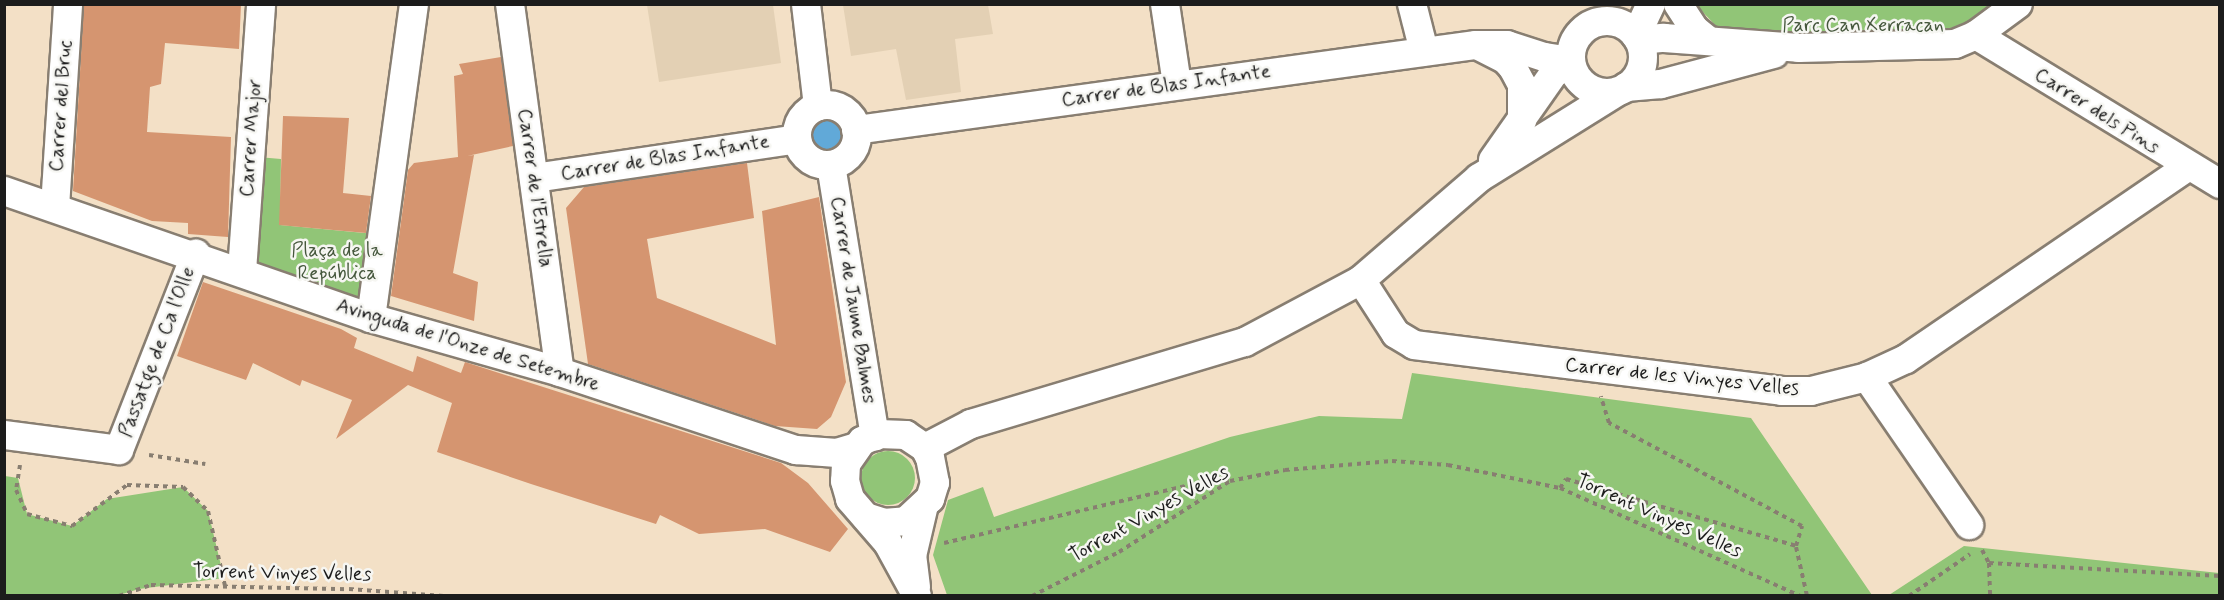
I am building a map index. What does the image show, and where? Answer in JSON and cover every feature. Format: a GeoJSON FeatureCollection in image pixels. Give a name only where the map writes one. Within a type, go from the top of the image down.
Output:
{"type":"FeatureCollection","features":[{"type":"Feature","properties":{"kind":"street","name":"Carrer del Bruc"},"geometry":{"type":"LineString","coordinates":[[55,207],[68,4]]}},
{"type":"Feature","properties":{"kind":"street","name":"Carrer Major"},"geometry":{"type":"LineString","coordinates":[[242,271],[261,4]]}},
{"type":"Feature","properties":{"kind":"street"},"geometry":{"type":"LineString","coordinates":[[371,318],[414,4]]}},
{"type":"Feature","properties":{"kind":"street","name":"Carrer de l'Estrella"},"geometry":{"type":"LineString","coordinates":[[510,4],[560,372]]}},
{"type":"Feature","properties":{"kind":"street"},"geometry":{"type":"LineString","coordinates":[[806,4],[818,106]]}},
{"type":"Feature","properties":{"kind":"street"},"geometry":{"type":"LineString","coordinates":[[1165,4],[1177,84]]}},
{"type":"Feature","properties":{"kind":"street"},"geometry":{"type":"LineString","coordinates":[[1412,4],[1424,51]]}},
{"type":"Feature","properties":{"kind":"street"},"geometry":{"type":"LineString","coordinates":[[925,448],[971,424],[1245,342],[1361,280],[1479,178],[1622,90],[1643,62],[1637,38],[1651,4]]}},
{"type":"Feature","properties":{"kind":"street"},"geometry":{"type":"LineString","coordinates":[[1678,4],[1694,29],[1709,41]]}},
{"type":"Feature","properties":{"kind":"street"},"geometry":{"type":"LineString","coordinates":[[1799,48],[1661,84],[1622,90],[1590,89],[1577,77],[1571,62],[1577,35],[1598,14],[1617,22],[1637,38],[1799,48],[1955,44],[1976,35],[2018,4]]}},
{"type":"Feature","properties":{"kind":"street","name":"Carrer dels Pins"},"geometry":{"type":"LineString","coordinates":[[1976,35],[2187,167],[2220,184]]}},
{"type":"Feature","properties":{"kind":"street"},"geometry":{"type":"LineString","coordinates":[[1476,45],[1505,59],[1513,68],[1523,94],[1522,121]]}},
{"type":"Feature","properties":{"kind":"street","name":"Carrer de Blas Infante"},"geometry":{"type":"LineString","coordinates":[[856,130],[1177,84],[1476,45],[1507,45],[1571,62]]}},
{"type":"Feature","properties":{"kind":"street"},"geometry":{"type":"LineString","coordinates":[[1479,178],[1522,121],[1554,73],[1571,62]]}},
{"type":"Feature","properties":{"kind":"street"},"geometry":{"type":"LineString","coordinates":[[818,106],[843,109],[856,130],[854,149],[842,161],[831,165],[808,159],[797,139],[800,120],[818,106]]}},
{"type":"Feature","properties":{"kind":"street","name":"Carrer de Blas Infante"},"geometry":{"type":"LineString","coordinates":[[534,178],[797,139]]}},
{"type":"Feature","properties":{"kind":"street","name":"Carrer de Jaume Balmes"},"geometry":{"type":"LineString","coordinates":[[831,165],[866,441]]}},
{"type":"Feature","properties":{"kind":"street","name":"Carrer de les Vinyes Velles"},"geometry":{"type":"LineString","coordinates":[[1361,280],[1387,322],[1405,342],[1782,391],[1834,387],[1867,377],[1938,339],[2187,167]]}},
{"type":"Feature","properties":{"kind":"street","name":"Avinguda de l'Onze de Setembre"},"geometry":{"type":"LineString","coordinates":[[4,191],[195,254],[371,318],[560,372],[796,450]]}},
{"type":"Feature","properties":{"kind":"street","name":"Passatge de Ca l'Olle"},"geometry":{"type":"LineString","coordinates":[[119,450],[195,254]]}},
{"type":"Feature","properties":{"kind":"street"},"geometry":{"type":"LineString","coordinates":[[1867,377],[1969,525]]}},
{"type":"Feature","properties":{"kind":"street"},"geometry":{"type":"LineString","coordinates":[[796,450],[837,453],[866,441],[906,435],[925,448],[935,471],[935,483],[924,509],[912,556],[917,596]]}},
{"type":"Feature","properties":{"kind":"street"},"geometry":{"type":"LineString","coordinates":[[15,436],[119,450]]}},
{"type":"Feature","properties":{"kind":"street"},"geometry":{"type":"LineString","coordinates":[[847,494],[844,472],[866,441]]}},
{"type":"Feature","properties":{"kind":"street"},"geometry":{"type":"LineString","coordinates":[[796,450],[827,469],[888,543],[917,596]]}},
{"type":"Feature","properties":{"kind":"street"},"geometry":{"type":"LineString","coordinates":[[866,517],[895,524],[924,509]]}},
{"type":"Feature","properties":{"kind":"path"},"geometry":{"type":"LineString","coordinates":[[1592,367],[1610,423],[1802,526],[1796,546],[1808,596]]}},
{"type":"Feature","properties":{"kind":"path"},"geometry":{"type":"LineString","coordinates":[[15,436],[16,490],[27,514],[72,526],[127,485],[183,487],[208,512],[225,586]]}},
{"type":"Feature","properties":{"kind":"path"},"geometry":{"type":"LineString","coordinates":[[119,450],[205,464]]}},
{"type":"Feature","properties":{"kind":"path","name":"Torrent Vinyes Velles"},"geometry":{"type":"LineString","coordinates":[[1032,596],[1119,552],[1230,481],[1285,470],[1392,461],[1448,465],[1560,488],[1800,596]]}},
{"type":"Feature","properties":{"kind":"path"},"geometry":{"type":"LineString","coordinates":[[931,546],[1219,478],[1230,481]]}},
{"type":"Feature","properties":{"kind":"path"},"geometry":{"type":"LineString","coordinates":[[1560,488],[1566,479],[1796,546]]}},
{"type":"Feature","properties":{"kind":"path"},"geometry":{"type":"LineString","coordinates":[[1909,596],[1965,557]]}},
{"type":"Feature","properties":{"kind":"path"},"geometry":{"type":"LineString","coordinates":[[1989,563],[2220,576]]}},
{"type":"Feature","properties":{"kind":"path"},"geometry":{"type":"LineString","coordinates":[[1989,574],[1990,596]]}},
{"type":"Feature","properties":{"kind":"path","name":"Torrent Vinyes Velles"},"geometry":{"type":"LineString","coordinates":[[120,596],[151,585],[444,596]]}},
{"type":"Feature","properties":{"kind":"shaded area"},"geometry":{"type":"Polygon","coordinates":[[[647,5],[773,5],[781,63],[659,82],[647,5]]]}},
{"type":"Feature","properties":{"kind":"shaded area"},"geometry":{"type":"Polygon","coordinates":[[[843,5],[988,5],[993,34],[955,39],[961,92],[906,100],[896,49],[851,56],[843,5]]]}},
{"type":"Feature","properties":{"kind":"green space","name":"Parc Can Xerracan"},"geometry":{"type":"Polygon","coordinates":[[[1991,4],[2003,15],[1976,35],[1873,46],[1718,28],[1696,5],[1991,4]]]}},
{"type":"Feature","properties":{"kind":"green space","name":"Plaça de la República"},"geometry":{"type":"Polygon","coordinates":[[[258,157],[281,159],[280,225],[375,234],[364,306],[250,264],[258,157]]]}},
{"type":"Feature","properties":{"kind":"green space"},"geometry":{"type":"Polygon","coordinates":[[[1412,373],[1751,418],[1872,595],[947,595],[933,555],[948,500],[983,487],[994,517],[1230,437],[1319,416],[1402,419],[1412,373]]]}},
{"type":"Feature","properties":{"kind":"green space"},"geometry":{"type":"Polygon","coordinates":[[[883,451],[893,451],[907,459],[913,468],[915,478],[913,488],[907,497],[893,505],[883,505],[866,493],[861,483],[861,473],[873,456],[883,451]]]}},
{"type":"Feature","properties":{"kind":"green space"},"geometry":{"type":"Polygon","coordinates":[[[5,476],[18,478],[27,514],[72,526],[107,499],[183,487],[208,511],[224,578],[139,589],[119,595],[5,595],[5,476]]]}},
{"type":"Feature","properties":{"kind":"green space"},"geometry":{"type":"Polygon","coordinates":[[[1964,546],[2219,573],[2219,595],[1889,595],[1964,546]]]}},
{"type":"Feature","properties":{"kind":"water"},"geometry":{"type":"Polygon","coordinates":[[[824,113],[840,119],[846,135],[840,151],[824,157],[808,151],[802,135],[808,119],[824,113]]]}},
{"type":"Feature","properties":{"kind":"building"},"geometry":{"type":"Polygon","coordinates":[[[84,4],[241,4],[239,49],[165,43],[161,84],[150,87],[147,132],[231,137],[228,237],[188,234],[188,223],[152,221],[73,191],[84,4]]]}},
{"type":"Feature","properties":{"kind":"building"},"geometry":{"type":"Polygon","coordinates":[[[501,57],[513,146],[467,156],[474,155],[453,273],[478,282],[474,321],[391,296],[408,170],[414,163],[458,157],[454,76],[463,74],[459,64],[501,57]]]}},
{"type":"Feature","properties":{"kind":"building"},"geometry":{"type":"Polygon","coordinates":[[[283,116],[349,118],[343,193],[371,196],[366,233],[279,225],[283,116]]]}},
{"type":"Feature","properties":{"kind":"building"},"geometry":{"type":"Polygon","coordinates":[[[747,163],[754,218],[647,239],[657,298],[776,345],[762,211],[819,197],[846,382],[831,417],[817,429],[775,426],[588,364],[566,208],[584,187],[747,163]]]}},
{"type":"Feature","properties":{"kind":"building"},"geometry":{"type":"Polygon","coordinates":[[[203,282],[341,329],[357,338],[354,348],[413,372],[417,356],[461,373],[465,362],[781,463],[808,483],[848,529],[830,552],[765,529],[699,534],[660,515],[656,524],[531,484],[437,452],[452,403],[408,385],[336,439],[352,400],[302,380],[300,386],[253,363],[246,380],[177,356],[203,282]]]}}]}
